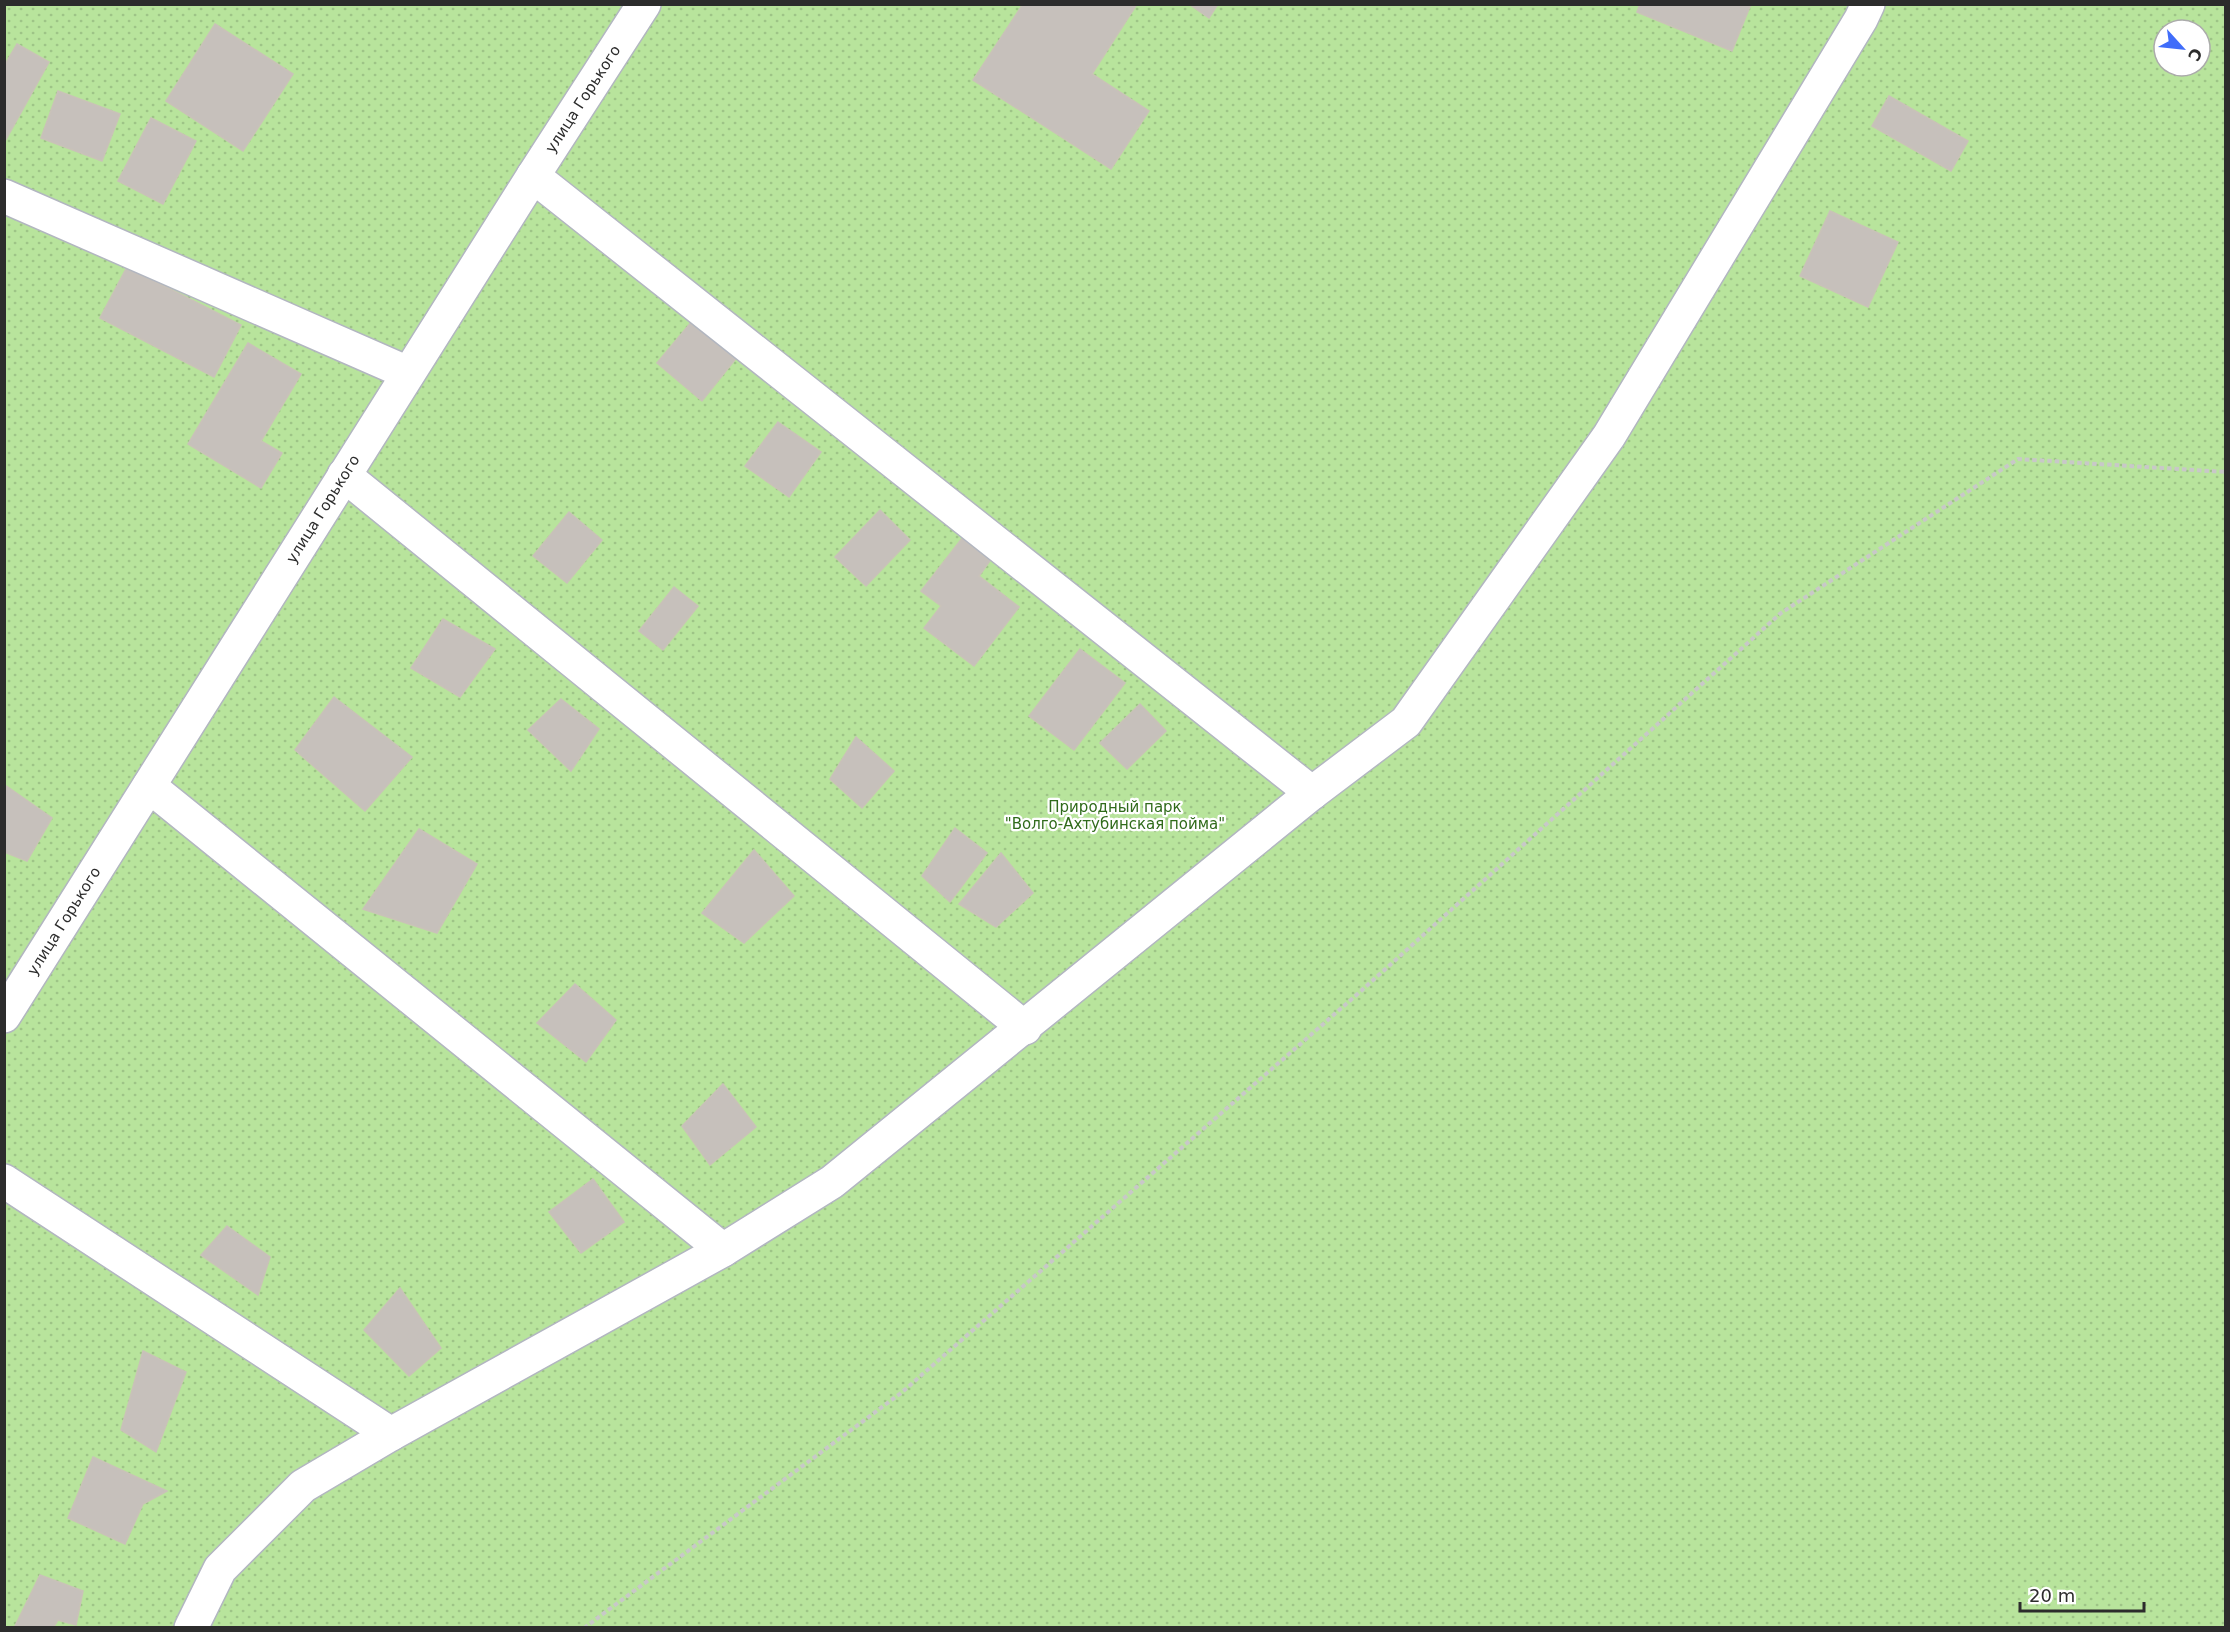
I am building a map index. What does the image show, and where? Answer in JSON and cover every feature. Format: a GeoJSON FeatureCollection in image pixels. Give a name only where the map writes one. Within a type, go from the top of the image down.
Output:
{"type":"FeatureCollection","features":[{"type":"Feature","properties":{"kind":"street","name":"улица Горького"},"geometry":{"type":"LineString","coordinates":[[4,1016],[532,176],[644,4]]}},
{"type":"Feature","properties":{"kind":"street"},"geometry":{"type":"LineString","coordinates":[[191,1628],[220,1569],[303,1486],[391,1434],[723,1250],[832,1182],[1312,793],[1406,722],[1602,446],[1868,4]]}},
{"type":"Feature","properties":{"kind":"street"},"geometry":{"type":"LineString","coordinates":[[532,176],[1312,793]]}},
{"type":"Feature","properties":{"kind":"street"},"geometry":{"type":"LineString","coordinates":[[4,196],[408,373]]}},
{"type":"Feature","properties":{"kind":"street"},"geometry":{"type":"LineString","coordinates":[[344,475],[1024,1028]]}},
{"type":"Feature","properties":{"kind":"street"},"geometry":{"type":"LineString","coordinates":[[149,786],[723,1250]]}},
{"type":"Feature","properties":{"kind":"street"},"geometry":{"type":"LineString","coordinates":[[4,1181],[391,1434]]}},
{"type":"Feature","properties":{"kind":"path"},"geometry":{"type":"LineString","coordinates":[[584,1628],[901,1393],[1361,991],[1781,613],[2018,459],[2226,472]]}},
{"type":"Feature","properties":{"kind":"green space","name":"Природный парк \"Волго-Ахтубинская пойма\""},"geometry":{"type":"Polygon","coordinates":[[[5,5],[2225,5],[2225,1627],[5,1627],[5,5]]]}},
{"type":"Feature","properties":{"kind":"building"},"geometry":{"type":"Polygon","coordinates":[[[1023,4],[1137,4],[1092,74],[1149,111],[1111,169],[973,80],[1023,4]]]}},
{"type":"Feature","properties":{"kind":"building"},"geometry":{"type":"Polygon","coordinates":[[[1189,4],[1218,4],[1209,18],[1189,4]]]}},
{"type":"Feature","properties":{"kind":"building"},"geometry":{"type":"Polygon","coordinates":[[[1640,4],[1751,4],[1732,51],[1637,12],[1640,4]]]}},
{"type":"Feature","properties":{"kind":"building"},"geometry":{"type":"Polygon","coordinates":[[[215,24],[293,74],[243,151],[166,101],[215,24]]]}},
{"type":"Feature","properties":{"kind":"building"},"geometry":{"type":"Polygon","coordinates":[[[17,44],[49,62],[4,143],[4,66],[17,44]]]}},
{"type":"Feature","properties":{"kind":"building"},"geometry":{"type":"Polygon","coordinates":[[[58,91],[120,114],[102,161],[41,138],[58,91]]]}},
{"type":"Feature","properties":{"kind":"building"},"geometry":{"type":"Polygon","coordinates":[[[1889,96],[1968,141],[1951,171],[1872,126],[1889,96]]]}},
{"type":"Feature","properties":{"kind":"building"},"geometry":{"type":"Polygon","coordinates":[[[151,118],[196,141],[163,204],[118,181],[151,118]]]}},
{"type":"Feature","properties":{"kind":"building"},"geometry":{"type":"Polygon","coordinates":[[[1830,211],[1898,242],[1868,307],[1800,276],[1830,211]]]}},
{"type":"Feature","properties":{"kind":"building"},"geometry":{"type":"Polygon","coordinates":[[[127,267],[241,325],[214,377],[100,318],[127,267]]]}},
{"type":"Feature","properties":{"kind":"building"},"geometry":{"type":"Polygon","coordinates":[[[693,320],[737,357],[702,401],[657,363],[693,320]]]}},
{"type":"Feature","properties":{"kind":"building"},"geometry":{"type":"Polygon","coordinates":[[[248,343],[301,374],[261,441],[282,453],[261,488],[188,444],[248,343]]]}},
{"type":"Feature","properties":{"kind":"building"},"geometry":{"type":"Polygon","coordinates":[[[778,422],[821,452],[789,497],[745,466],[778,422]]]}},
{"type":"Feature","properties":{"kind":"building"},"geometry":{"type":"Polygon","coordinates":[[[880,510],[910,540],[866,586],[835,557],[880,510]]]}},
{"type":"Feature","properties":{"kind":"building"},"geometry":{"type":"Polygon","coordinates":[[[569,512],[602,540],[567,583],[533,556],[569,512]]]}},
{"type":"Feature","properties":{"kind":"building"},"geometry":{"type":"Polygon","coordinates":[[[963,537],[992,558],[979,576],[1019,607],[974,666],[924,628],[941,606],[921,591],[963,537]]]}},
{"type":"Feature","properties":{"kind":"building"},"geometry":{"type":"Polygon","coordinates":[[[674,587],[698,606],[663,650],[639,631],[674,587]]]}},
{"type":"Feature","properties":{"kind":"building"},"geometry":{"type":"Polygon","coordinates":[[[443,619],[495,649],[460,697],[411,668],[443,619]]]}},
{"type":"Feature","properties":{"kind":"building"},"geometry":{"type":"Polygon","coordinates":[[[1080,649],[1125,683],[1074,750],[1029,716],[1080,649]]]}},
{"type":"Feature","properties":{"kind":"building"},"geometry":{"type":"Polygon","coordinates":[[[334,697],[412,757],[365,811],[295,750],[334,697]]]}},
{"type":"Feature","properties":{"kind":"building"},"geometry":{"type":"Polygon","coordinates":[[[561,699],[599,729],[571,771],[528,730],[561,699]]]}},
{"type":"Feature","properties":{"kind":"building"},"geometry":{"type":"Polygon","coordinates":[[[1140,704],[1166,731],[1127,769],[1100,743],[1140,704]]]}},
{"type":"Feature","properties":{"kind":"building"},"geometry":{"type":"Polygon","coordinates":[[[856,737],[894,771],[862,808],[830,779],[856,737]]]}},
{"type":"Feature","properties":{"kind":"building"},"geometry":{"type":"Polygon","coordinates":[[[5,785],[52,818],[27,861],[4,852],[5,785]]]}},
{"type":"Feature","properties":{"kind":"building"},"geometry":{"type":"Polygon","coordinates":[[[955,828],[987,853],[950,902],[922,876],[955,828]]]}},
{"type":"Feature","properties":{"kind":"building"},"geometry":{"type":"Polygon","coordinates":[[[419,829],[477,864],[437,933],[363,909],[419,829]]]}},
{"type":"Feature","properties":{"kind":"building"},"geometry":{"type":"Polygon","coordinates":[[[754,850],[794,896],[744,943],[702,913],[754,850]]]}},
{"type":"Feature","properties":{"kind":"building"},"geometry":{"type":"Polygon","coordinates":[[[1001,853],[1033,893],[996,927],[959,904],[1001,853]]]}},
{"type":"Feature","properties":{"kind":"building"},"geometry":{"type":"Polygon","coordinates":[[[575,984],[616,1020],[586,1062],[537,1023],[575,984]]]}},
{"type":"Feature","properties":{"kind":"building"},"geometry":{"type":"Polygon","coordinates":[[[723,1084],[756,1127],[710,1165],[682,1126],[723,1084]]]}},
{"type":"Feature","properties":{"kind":"building"},"geometry":{"type":"Polygon","coordinates":[[[593,1179],[624,1222],[581,1253],[549,1212],[593,1179]]]}},
{"type":"Feature","properties":{"kind":"building"},"geometry":{"type":"Polygon","coordinates":[[[227,1226],[270,1257],[258,1295],[201,1255],[227,1226]]]}},
{"type":"Feature","properties":{"kind":"building"},"geometry":{"type":"Polygon","coordinates":[[[400,1288],[441,1348],[409,1376],[364,1330],[400,1288]]]}},
{"type":"Feature","properties":{"kind":"building"},"geometry":{"type":"Polygon","coordinates":[[[143,1351],[186,1372],[156,1452],[121,1430],[143,1351]]]}},
{"type":"Feature","properties":{"kind":"building"},"geometry":{"type":"Polygon","coordinates":[[[93,1457],[167,1491],[143,1504],[125,1544],[68,1518],[93,1457]]]}},
{"type":"Feature","properties":{"kind":"building"},"geometry":{"type":"Polygon","coordinates":[[[40,1575],[83,1591],[76,1625],[58,1620],[53,1628],[15,1626],[40,1575]]]}}]}
